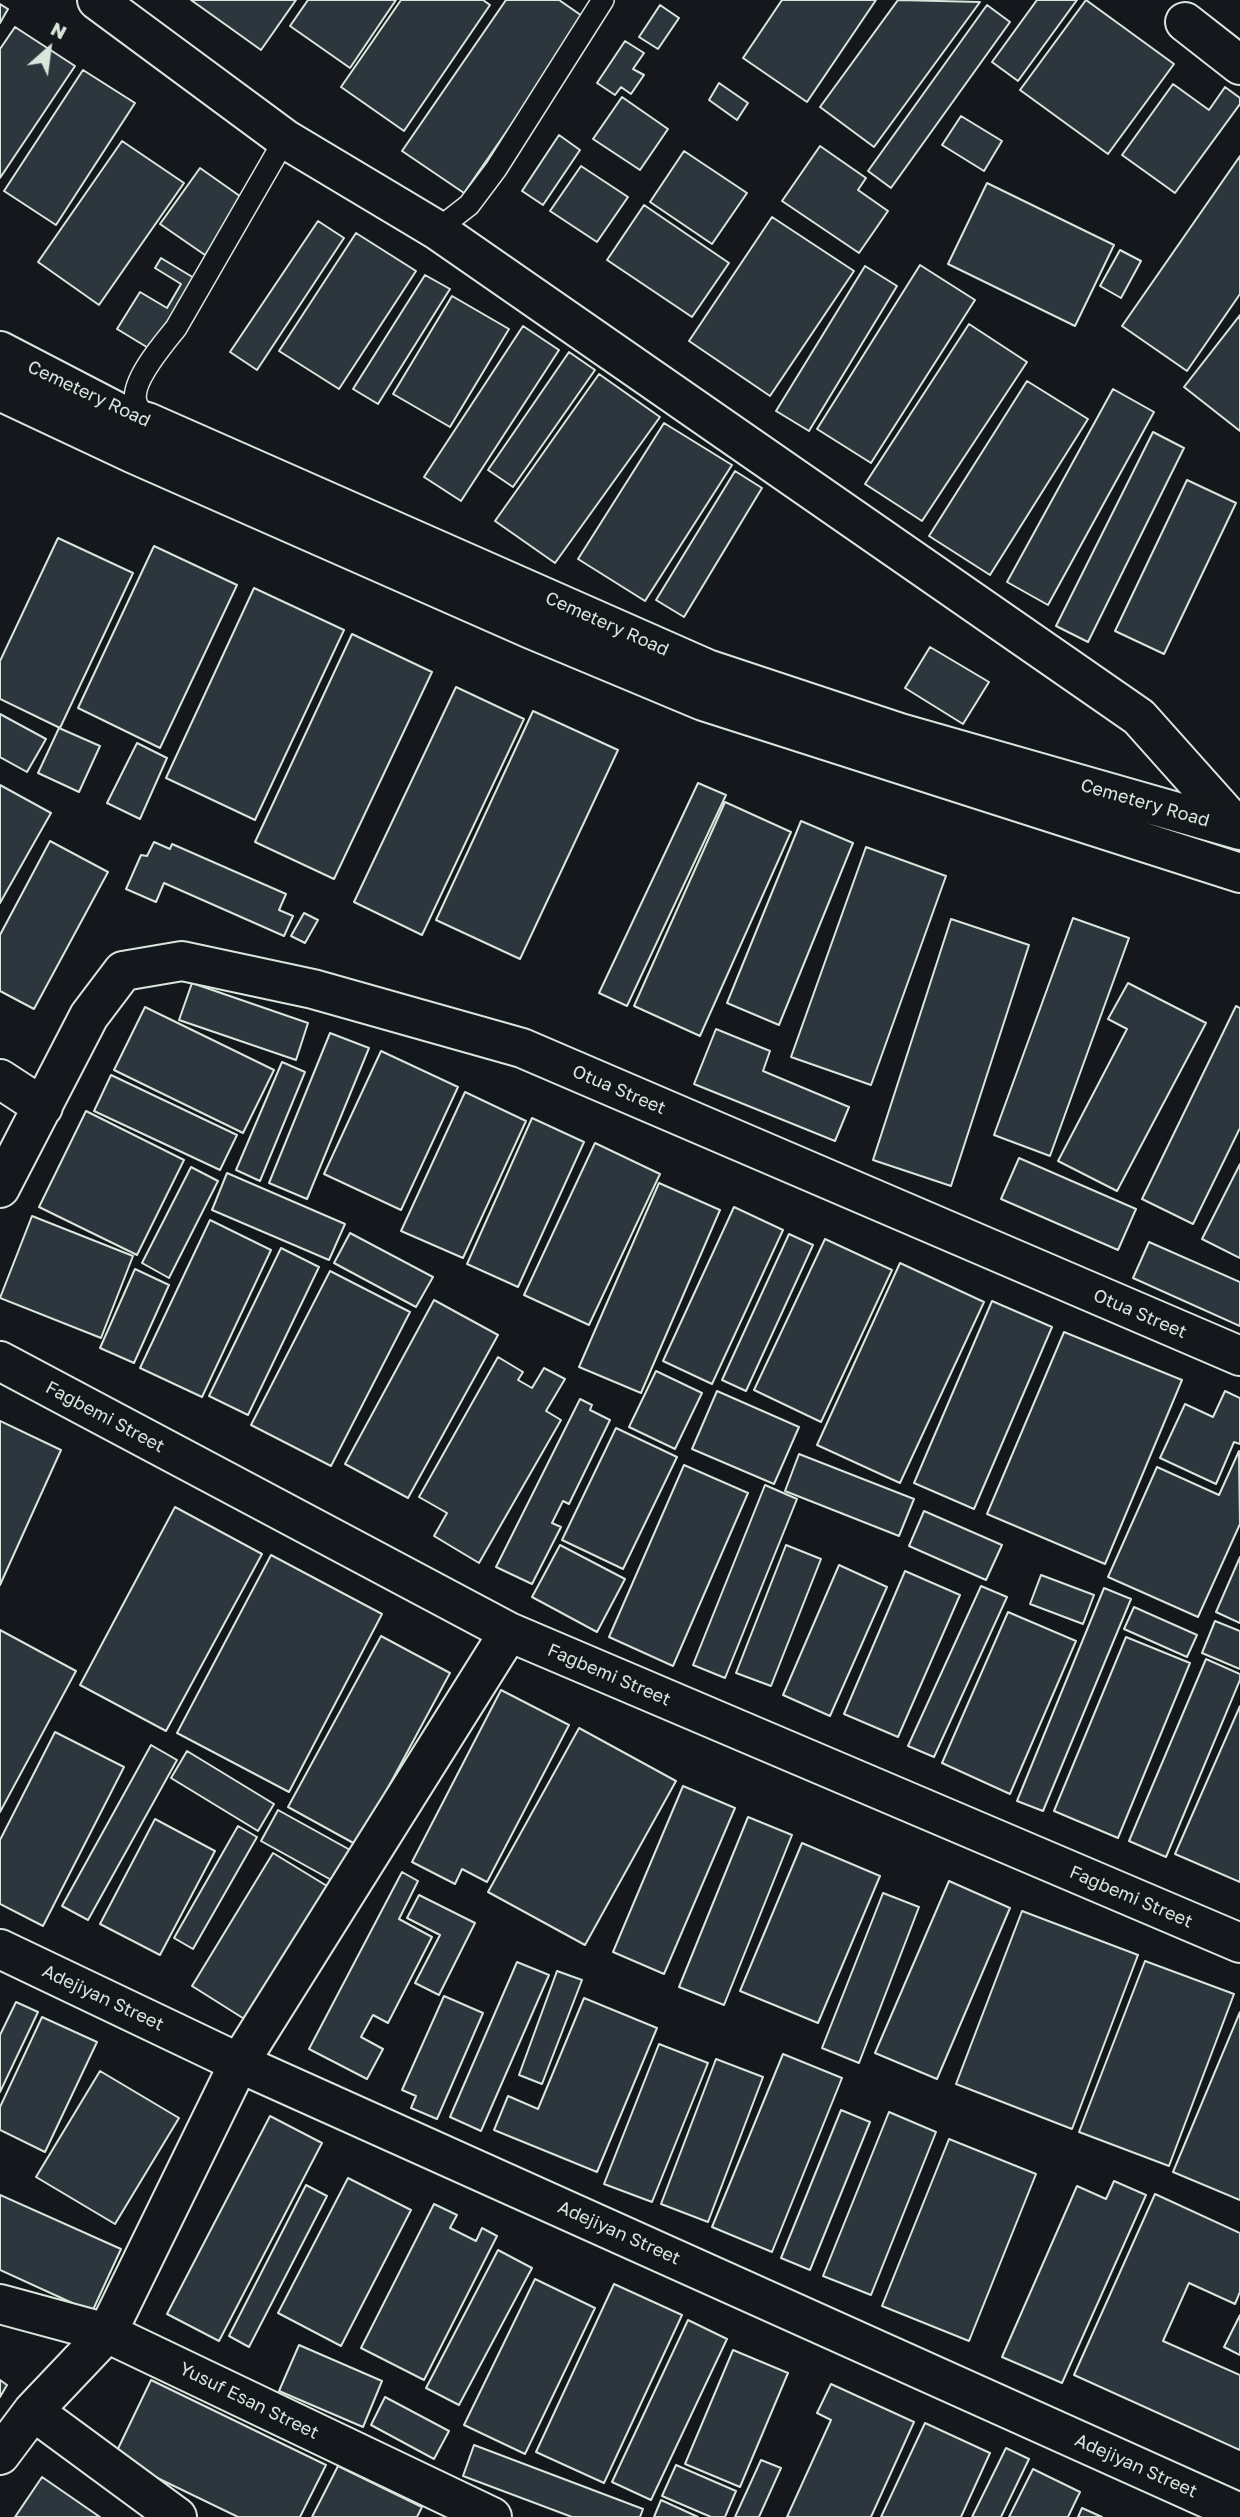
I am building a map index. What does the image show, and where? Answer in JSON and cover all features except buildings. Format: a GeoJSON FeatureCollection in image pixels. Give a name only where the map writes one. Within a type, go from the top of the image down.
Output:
{"type":"FeatureCollection","features":[{"type":"Feature","properties":{"kind":"street"},"geometry":{"type":"LineString","coordinates":[[97,0],[285,139],[438,230],[1139,717],[1240,830]]}},
{"type":"Feature","properties":{"kind":"street"},"geometry":{"type":"LineString","coordinates":[[1185,22],[1240,65]]}},
{"type":"Feature","properties":{"kind":"street","name":"Cemetery Road"},"geometry":{"type":"LineString","coordinates":[[0,351],[125,415],[147,422],[707,668],[900,733],[1240,830]]}},
{"type":"Feature","properties":{"kind":"street","name":"Cemetery Road"},"geometry":{"type":"LineString","coordinates":[[0,391],[132,453],[531,629],[703,701],[1240,873]]}},
{"type":"Feature","properties":{"kind":"street","name":"Otua Street"},"geometry":{"type":"LineString","coordinates":[[43,1107],[89,1016],[122,971],[182,961],[313,989],[522,1048],[1240,1356]]}},
{"type":"Feature","properties":{"kind":"street"},"geometry":{"type":"LineString","coordinates":[[0,1079],[43,1107],[0,1188]]}},
{"type":"Feature","properties":{"kind":"street","name":"Fagbemi Street"},"geometry":{"type":"LineString","coordinates":[[0,1361],[509,1633],[1240,1943]]}},
{"type":"Feature","properties":{"kind":"street"},"geometry":{"type":"LineString","coordinates":[[0,2455],[33,2411],[107,2333],[239,2063],[509,1633]]}},
{"type":"Feature","properties":{"kind":"street","name":"Adejiyan Street"},"geometry":{"type":"LineString","coordinates":[[0,1949],[239,2063],[1240,2513]]}},
{"type":"Feature","properties":{"kind":"street","name":"Yusuf Esan Street"},"geometry":{"type":"LineString","coordinates":[[0,2304],[107,2333],[492,2517]]}},
{"type":"Feature","properties":{"kind":"street"},"geometry":{"type":"LineString","coordinates":[[33,2411],[177,2517]]}},
{"type":"Feature","properties":{"kind":"lane"},"geometry":{"type":"LineString","coordinates":[[438,230],[469,205],[496,169],[603,0]]}},
{"type":"Feature","properties":{"kind":"lane"},"geometry":{"type":"LineString","coordinates":[[147,422],[135,401],[136,386],[156,353],[176,328],[285,139]]}}]}
